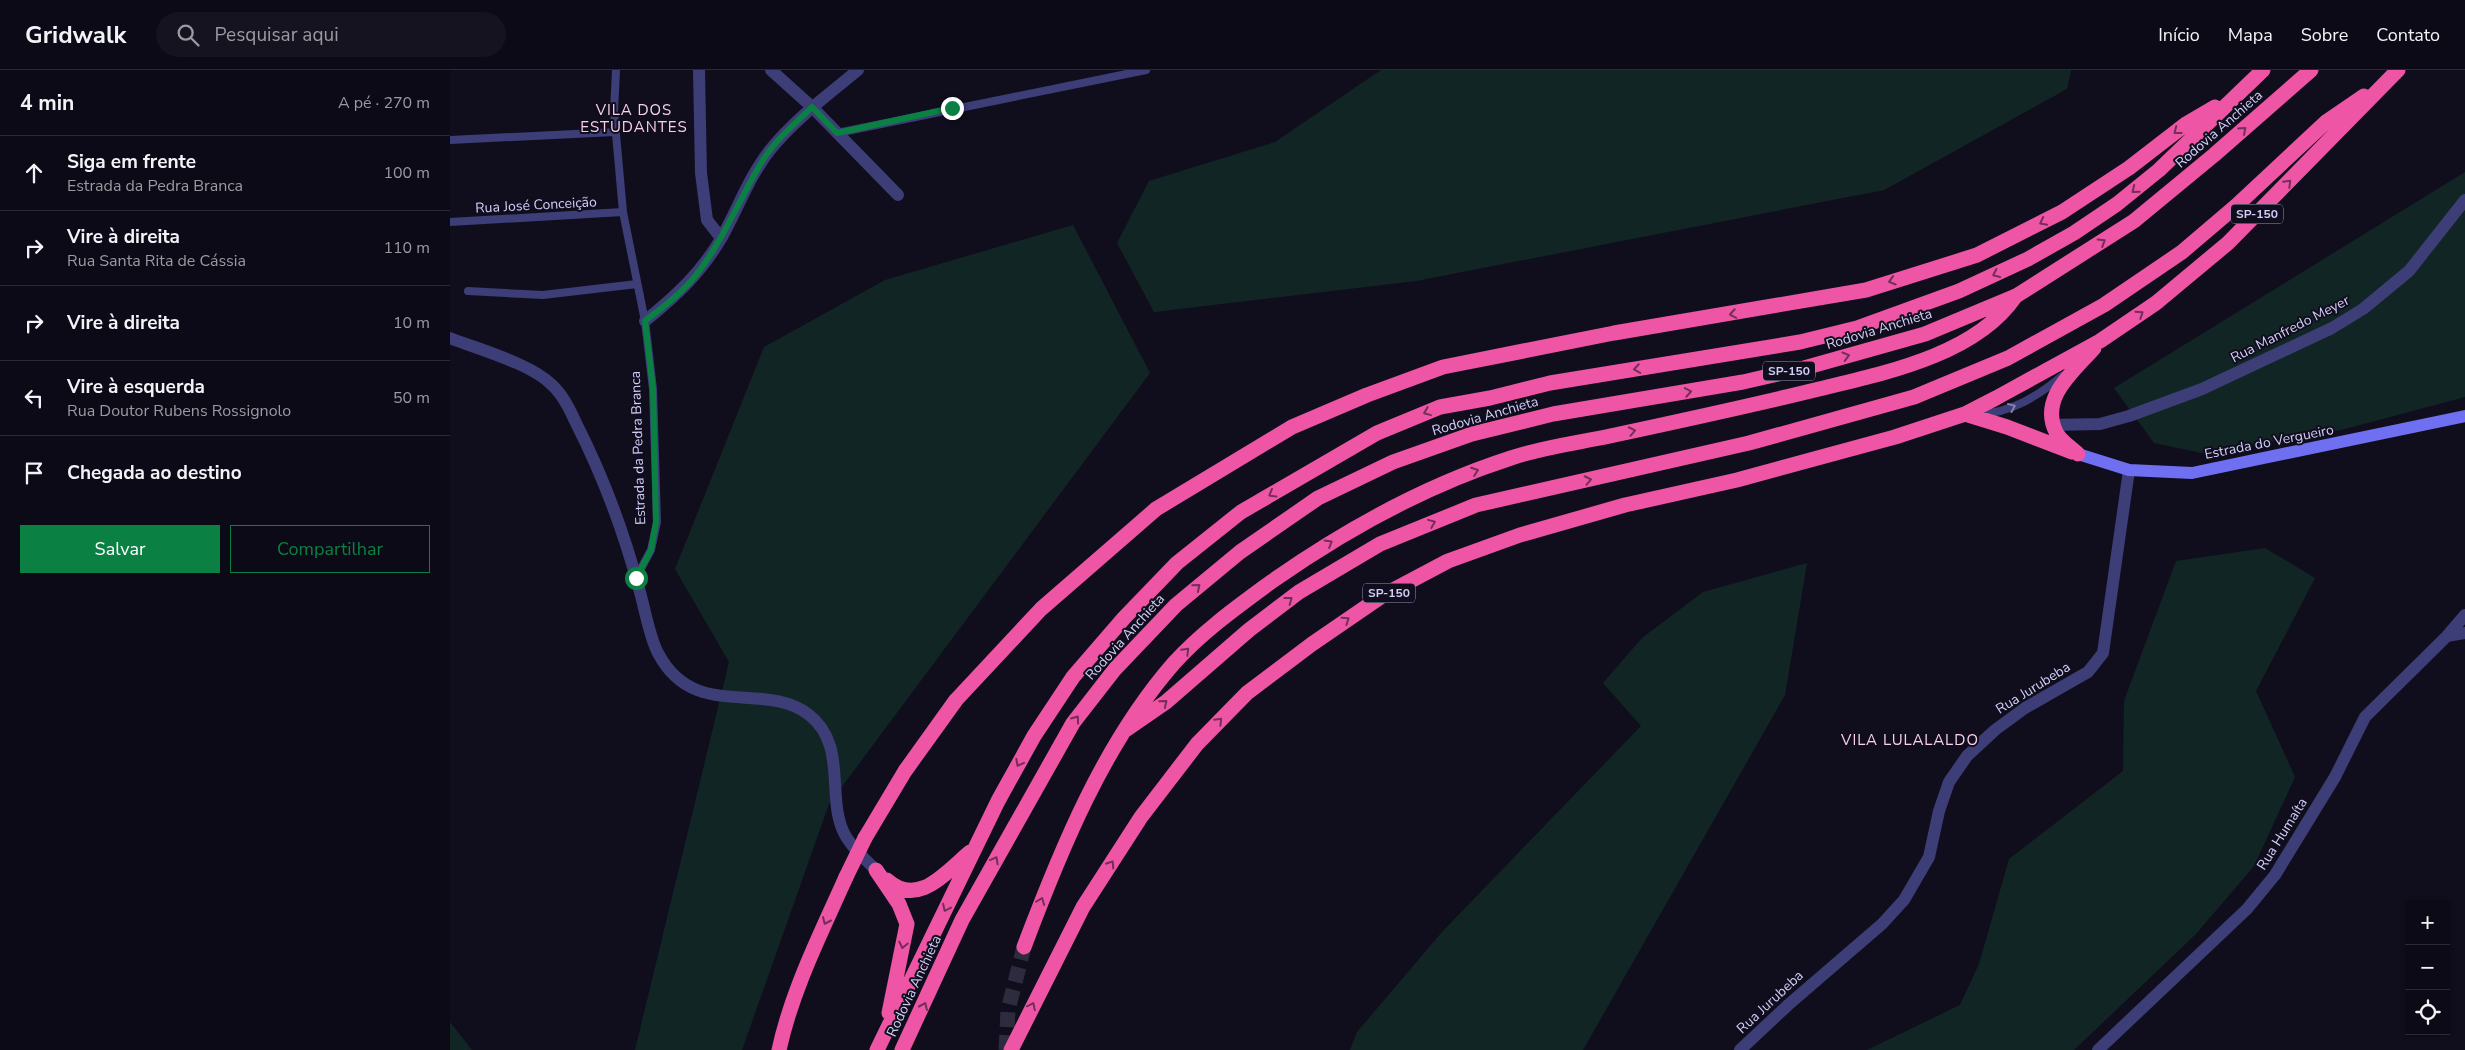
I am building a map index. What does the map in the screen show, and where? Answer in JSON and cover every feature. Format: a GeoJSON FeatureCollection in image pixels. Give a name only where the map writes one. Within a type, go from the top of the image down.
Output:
{"type":"FeatureCollection","features":[{"type":"Feature","properties":{"kind":"highway","name":"Rodovia Anchieta"},"geometry":{"type":"LineString","coordinates":[[880,1044],[975,848],[1034,736],[1073,677],[1124,618],[1178,563],[1241,512],[1377,433],[1440,407],[1490,398],[1550,383],[1800,342],[1857,328],[1959,290],[2036,255],[2074,233],[2117,204],[2159,170],[2262,70]]}},
{"type":"Feature","properties":{"kind":"highway","name":"Rodovia Anchieta"},"geometry":{"type":"LineString","coordinates":[[902,1050],[962,920],[1072,723],[1115,669],[1176,605],[1240,552],[1318,498],[1393,462],[1512,423],[1743,382],[1804,368],[1924,334],[2016,296],[2134,221],[2214,155],[2311,70]]}},
{"type":"Feature","properties":{"kind":"highway","name":"SP-150"},"geometry":{"type":"LineString","coordinates":[[1011,1050],[1083,907],[1141,816],[1197,744],[1247,693],[1312,644],[1382,596],[1448,561],[1520,535],[1625,505],[1756,475],[1895,437],[1964,414],[2100,342],[2156,304],[2228,243],[2398,70]]}},
{"type":"Feature","properties":{"kind":"highway"},"geometry":{"type":"LineString","coordinates":[[1124,731],[1166,702],[1249,630],[1299,592],[1380,544],[1476,505],[1749,443],[1914,397],[2008,358],[2104,305],[2182,252],[2236,206],[2326,122],[2381,86]]}},
{"type":"Feature","properties":{"kind":"highway"},"geometry":{"type":"LineString","coordinates":[[779,1050],[784,1026],[816,945],[846,877],[865,838],[905,771],[956,700],[1041,609],[1156,509],[1292,427],[1367,395],[1444,368],[1614,333],[1866,290],[1977,255],[2062,212],[2129,168],[2186,124],[2234,96]]}},
{"type":"Feature","properties":{"kind":"highway"},"geometry":{"type":"LineString","coordinates":[[1024,947],[1049,879],[1074,823],[1124,731],[1174,664],[1206,631],[1244,601],[1313,552],[1383,511],[1447,482],[1513,457],[1776,400],[1850,382],[1930,357],[1982,332],[2008,308],[2016,296]]}},
{"type":"Feature","properties":{"kind":"highway"},"geometry":{"type":"LineString","coordinates":[[2078,454],[2060,438],[2053,425],[2051,413],[2056,392],[2100,342]]}},
{"type":"Feature","properties":{"kind":"highway"},"geometry":{"type":"LineString","coordinates":[[1964,414],[2001,425],[2078,454]]}},
{"type":"Feature","properties":{"kind":"highway"},"geometry":{"type":"LineString","coordinates":[[876,870],[895,887],[914,891],[933,883],[975,848]]}},
{"type":"Feature","properties":{"kind":"highway"},"geometry":{"type":"LineString","coordinates":[[876,870],[899,904],[907,924],[880,1044]]}},
{"type":"Feature","properties":{"kind":"street"},"geometry":{"type":"LineString","coordinates":[[699,70],[701,173],[704,201],[707,220],[721,238]]}},
{"type":"Feature","properties":{"kind":"street"},"geometry":{"type":"LineString","coordinates":[[771,70],[812,107],[898,195]]}},
{"type":"Feature","properties":{"kind":"street"},"geometry":{"type":"LineString","coordinates":[[645,321],[690,282],[721,238],[771,149],[812,107],[858,70]]}},
{"type":"Feature","properties":{"kind":"street","name":"Rua Manfredo Meyer"},"geometry":{"type":"LineString","coordinates":[[2053,425],[2100,424],[2202,389],[2332,328],[2363,309],[2409,271],[2465,200]]}},
{"type":"Feature","properties":{"kind":"street"},"geometry":{"type":"LineString","coordinates":[[450,338],[536,372],[553,385],[567,404],[589,447],[606,488],[636,578],[657,653],[671,672],[686,685],[704,694],[787,704],[807,714],[822,727],[832,751],[841,825],[849,842],[876,870]]}},
{"type":"Feature","properties":{"kind":"street","name":"Estrada do Vergueiro"},"geometry":{"type":"LineString","coordinates":[[2078,454],[2129,470],[2192,472],[2465,416]]}},
{"type":"Feature","properties":{"kind":"street","name":"Rua Jurubeba"},"geometry":{"type":"LineString","coordinates":[[1740,1050],[1788,1005],[1882,924],[1904,900],[1929,857],[1939,811],[1949,782],[1967,756],[1995,730],[2025,708],[2088,672],[2103,653],[2129,470]]}},
{"type":"Feature","properties":{"kind":"street","name":"Rua Humaíta"},"geometry":{"type":"LineString","coordinates":[[2098,1050],[2247,909],[2275,875],[2335,777],[2365,717],[2448,636],[2465,615]]}},
{"type":"Feature","properties":{"kind":"street"},"geometry":{"type":"LineString","coordinates":[[2448,636],[2465,633]]}},
{"type":"Feature","properties":{"kind":"lane","name":"Estrada da Pedra Branca"},"geometry":{"type":"LineString","coordinates":[[616,70],[615,132],[623,212],[645,321],[653,389],[656,522],[651,550],[636,578]]}},
{"type":"Feature","properties":{"kind":"lane"},"geometry":{"type":"LineString","coordinates":[[837,133],[1146,70]]}},
{"type":"Feature","properties":{"kind":"lane"},"geometry":{"type":"LineString","coordinates":[[450,140],[615,132]]}},
{"type":"Feature","properties":{"kind":"lane","name":"Rua José Conceição"},"geometry":{"type":"LineString","coordinates":[[450,222],[623,212]]}},
{"type":"Feature","properties":{"kind":"lane"},"geometry":{"type":"LineString","coordinates":[[468,291],[543,295],[637,284]]}},
{"type":"Feature","properties":{"kind":"green space"},"geometry":{"type":"Polygon","coordinates":[[[1381,70],[2071,70],[2067,89],[1884,190],[1416,281],[1154,312],[1117,243],[1149,181],[1275,142],[1381,70]]]}},
{"type":"Feature","properties":{"kind":"green space"},"geometry":{"type":"Polygon","coordinates":[[[2465,172],[2465,397],[2341,430],[2202,453],[2154,443],[2114,388],[2465,172]]]}},
{"type":"Feature","properties":{"kind":"green space"},"geometry":{"type":"Polygon","coordinates":[[[1073,225],[1150,373],[829,804],[742,1050],[635,1050],[729,662],[675,569],[764,347],[885,280],[1073,225]]]}},
{"type":"Feature","properties":{"kind":"green space"},"geometry":{"type":"Polygon","coordinates":[[[2265,548],[2315,578],[2256,691],[2295,777],[2254,866],[2196,934],[2074,1050],[1867,1050],[1960,1005],[1979,964],[2009,859],[2123,771],[2124,701],[2176,561],[2265,548]]]}},
{"type":"Feature","properties":{"kind":"green space"},"geometry":{"type":"Polygon","coordinates":[[[1807,563],[1785,695],[1583,1050],[1350,1050],[1357,1032],[1442,932],[1641,726],[1603,683],[1642,638],[1703,592],[1807,563]]]}},
{"type":"Feature","properties":{"kind":"green space"},"geometry":{"type":"Polygon","coordinates":[[[450,1022],[472,1050],[450,1050],[450,1022]]]}},
{"type":"Feature","properties":{"kind":"tunnel"},"geometry":{"type":"LineString","coordinates":[[1006,1050],[1008,1010],[1024,947]]}},
{"type":"Feature","properties":{"kind":"district","name":"VILA DOS ESTUDANTES"},"geometry":{"type":"Point","coordinates":[634,118]}},
{"type":"Feature","properties":{"kind":"district","name":"VILA LULALALDO"},"geometry":{"type":"Point","coordinates":[1910,740]}},
{"type":"Feature","properties":{"kind":"route"},"geometry":{"type":"LineString","coordinates":[[636,578],[651,550],[655,538],[656,522],[653,389],[645,321],[684,289],[696,276],[721,238],[762,162],[771,149],[812,107],[837,133],[952,108]]}}]}
